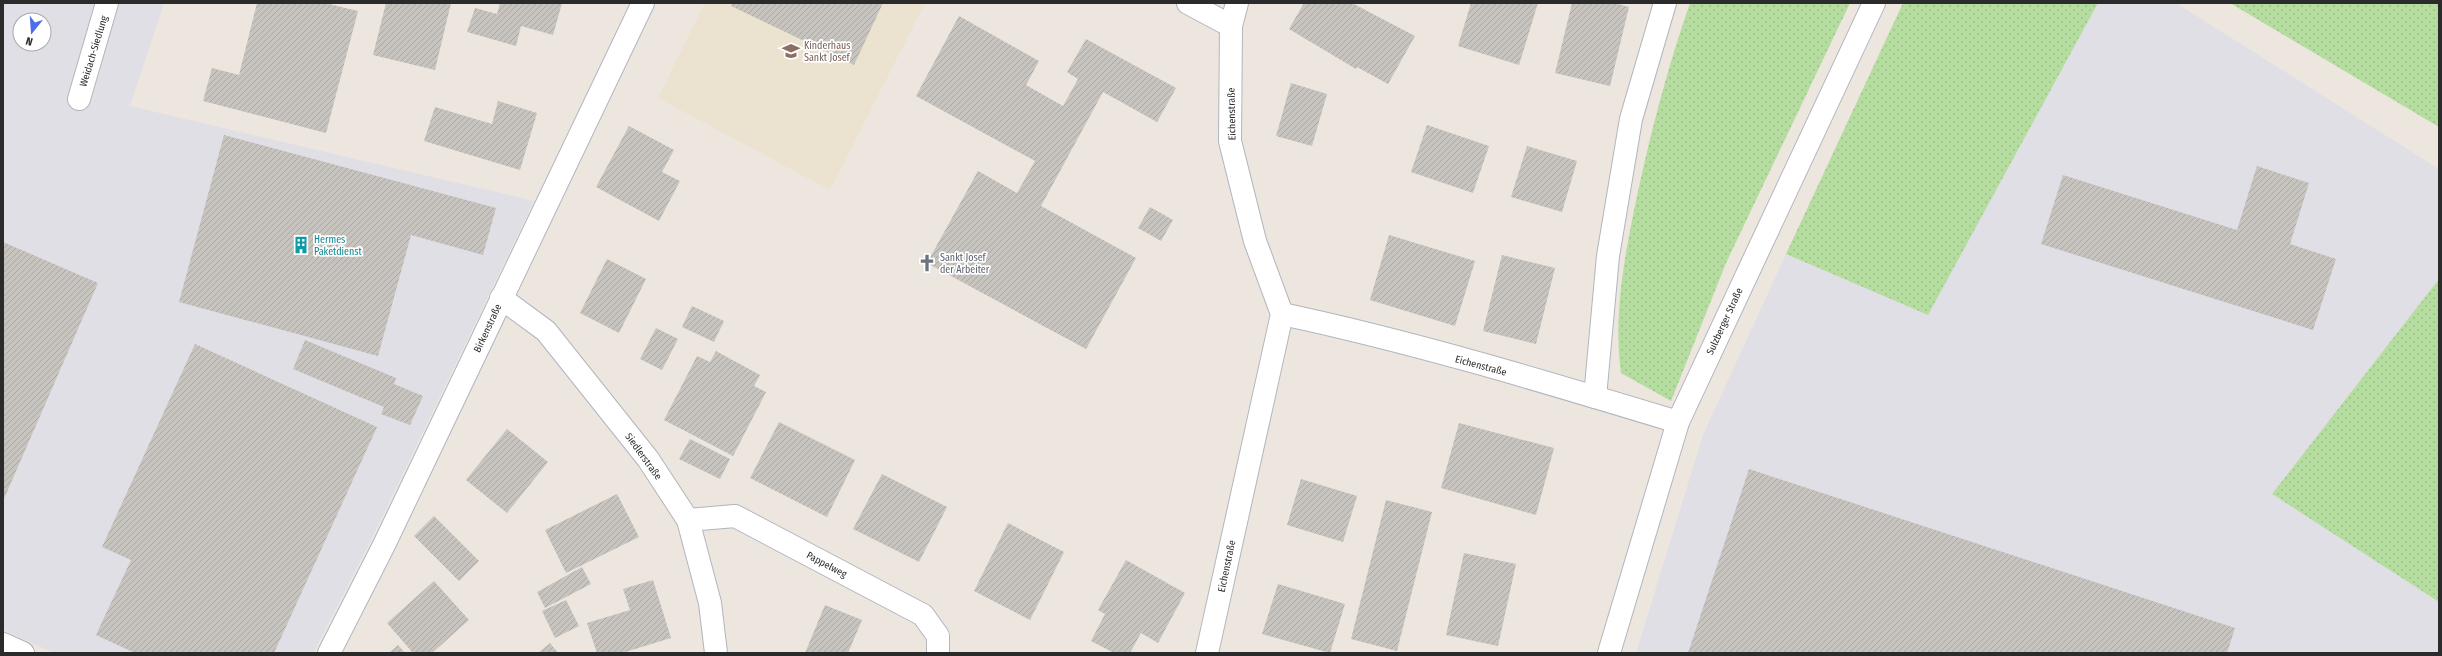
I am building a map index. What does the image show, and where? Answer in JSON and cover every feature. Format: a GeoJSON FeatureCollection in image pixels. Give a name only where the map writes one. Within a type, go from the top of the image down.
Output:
{"type":"FeatureCollection","features":[{"type":"Feature","properties":{"kind":"street","name":"Weidach-Siedlung"},"geometry":{"type":"LineString","coordinates":[[79,98],[108,3]]}},
{"type":"Feature","properties":{"kind":"street","name":"Birkenstraße"},"geometry":{"type":"LineString","coordinates":[[330,653],[384,545],[643,3]]}},
{"type":"Feature","properties":{"kind":"street"},"geometry":{"type":"LineString","coordinates":[[1188,3],[1231,26]]}},
{"type":"Feature","properties":{"kind":"street","name":"Eichenstraße"},"geometry":{"type":"LineString","coordinates":[[1207,653],[1282,314],[1255,241],[1230,141],[1231,26],[1237,3]]}},
{"type":"Feature","properties":{"kind":"street"},"geometry":{"type":"LineString","coordinates":[[1595,397],[1608,256],[1631,119],[1665,3]]}},
{"type":"Feature","properties":{"kind":"street","name":"Sulzberger Straße"},"geometry":{"type":"LineString","coordinates":[[1609,653],[1678,422],[1874,3]]}},
{"type":"Feature","properties":{"kind":"street","name":"Siedlerstraße"},"geometry":{"type":"LineString","coordinates":[[501,298],[546,331],[648,459],[688,520],[710,603],[716,653]]}},
{"type":"Feature","properties":{"kind":"street","name":"Eichenstraße"},"geometry":{"type":"LineString","coordinates":[[1282,314],[1337,326],[1595,397],[1678,422]]}},
{"type":"Feature","properties":{"kind":"street","name":"Pappelweg"},"geometry":{"type":"LineString","coordinates":[[688,520],[735,516],[902,604],[922,615],[938,636],[938,653]]}},
{"type":"Feature","properties":{"kind":"street"},"geometry":{"type":"LineString","coordinates":[[3,644],[23,653]]}},
{"type":"Feature","properties":{"kind":"shaded area"},"geometry":{"type":"Polygon","coordinates":[[[3,3],[164,3],[130,106],[534,201],[371,540],[313,653],[54,653],[3,630],[3,3]]]}},
{"type":"Feature","properties":{"kind":"shaded area","name":"Kinderhaus Sankt Josef"},"geometry":{"type":"Polygon","coordinates":[[[705,3],[925,3],[830,190],[658,98],[705,3]]]}},
{"type":"Feature","properties":{"kind":"shaded area"},"geometry":{"type":"Polygon","coordinates":[[[2098,3],[2176,3],[2439,169],[2439,279],[2272,494],[2439,602],[2439,653],[1636,653],[1703,435],[1786,254],[1928,314],[2098,3]]]}},
{"type":"Feature","properties":{"kind":"green space"},"geometry":{"type":"Polygon","coordinates":[[[1690,3],[1850,3],[1726,263],[1671,401],[1621,373],[1618,329],[1619,306],[1628,240],[1642,172],[1667,75],[1690,3]]]}},
{"type":"Feature","properties":{"kind":"green space"},"geometry":{"type":"Polygon","coordinates":[[[1903,3],[2098,3],[1928,315],[1786,254],[1903,3]]]}},
{"type":"Feature","properties":{"kind":"green space"},"geometry":{"type":"Polygon","coordinates":[[[2230,3],[2439,3],[2439,127],[2230,3]]]}},
{"type":"Feature","properties":{"kind":"green space"},"geometry":{"type":"Polygon","coordinates":[[[2439,279],[2439,602],[2272,494],[2439,279]]]}},
{"type":"Feature","properties":{"kind":"building"},"geometry":{"type":"Polygon","coordinates":[[[257,3],[325,3],[358,11],[326,133],[203,101],[212,68],[239,75],[257,3]]]}},
{"type":"Feature","properties":{"kind":"building"},"geometry":{"type":"Polygon","coordinates":[[[386,3],[451,3],[435,70],[373,55],[386,3]]]}},
{"type":"Feature","properties":{"kind":"building"},"geometry":{"type":"Polygon","coordinates":[[[500,3],[562,3],[553,35],[521,26],[516,46],[467,32],[475,8],[497,14],[500,3]]]}},
{"type":"Feature","properties":{"kind":"building"},"geometry":{"type":"Polygon","coordinates":[[[733,3],[883,3],[854,65],[731,6],[733,3]]]}},
{"type":"Feature","properties":{"kind":"building"},"geometry":{"type":"Polygon","coordinates":[[[1304,3],[1352,3],[1415,36],[1388,84],[1357,67],[1356,69],[1289,29],[1304,3]]]}},
{"type":"Feature","properties":{"kind":"building"},"geometry":{"type":"Polygon","coordinates":[[[1471,3],[1538,3],[1519,65],[1458,46],[1471,3]]]}},
{"type":"Feature","properties":{"kind":"building"},"geometry":{"type":"Polygon","coordinates":[[[1572,3],[1614,3],[1629,7],[1610,86],[1555,73],[1572,3]]]}},
{"type":"Feature","properties":{"kind":"building"},"geometry":{"type":"Polygon","coordinates":[[[959,16],[1039,61],[1026,85],[1063,106],[1078,79],[1067,72],[1086,39],[1176,88],[1157,122],[1103,92],[1041,206],[1136,258],[1086,349],[927,263],[978,171],[1017,193],[1035,161],[916,96],[959,16]]]}},
{"type":"Feature","properties":{"kind":"building"},"geometry":{"type":"Polygon","coordinates":[[[1291,83],[1327,94],[1312,146],[1276,136],[1291,83]]]}},
{"type":"Feature","properties":{"kind":"building"},"geometry":{"type":"Polygon","coordinates":[[[498,101],[537,113],[520,170],[424,141],[435,107],[492,124],[498,101]]]}},
{"type":"Feature","properties":{"kind":"building"},"geometry":{"type":"Polygon","coordinates":[[[1427,125],[1489,146],[1473,193],[1411,172],[1427,125]]]}},
{"type":"Feature","properties":{"kind":"building"},"geometry":{"type":"Polygon","coordinates":[[[629,126],[674,150],[662,172],[680,181],[659,221],[596,187],[629,126]]]}},
{"type":"Feature","properties":{"kind":"building","name":"Hermes Paketdienst"},"geometry":{"type":"Polygon","coordinates":[[[224,135],[496,208],[483,255],[411,235],[378,356],[179,302],[224,135]]]}},
{"type":"Feature","properties":{"kind":"building"},"geometry":{"type":"Polygon","coordinates":[[[1527,146],[1577,161],[1562,212],[1511,197],[1527,146]]]}},
{"type":"Feature","properties":{"kind":"building"},"geometry":{"type":"Polygon","coordinates":[[[2257,166],[2309,183],[2290,244],[2336,259],[2313,330],[2041,244],[2063,175],[2237,230],[2257,166]]]}},
{"type":"Feature","properties":{"kind":"building"},"geometry":{"type":"Polygon","coordinates":[[[1150,207],[1173,220],[1161,241],[1138,228],[1150,207]]]}},
{"type":"Feature","properties":{"kind":"building"},"geometry":{"type":"Polygon","coordinates":[[[1389,235],[1475,261],[1455,326],[1370,300],[1389,235]]]}},
{"type":"Feature","properties":{"kind":"building"},"geometry":{"type":"Polygon","coordinates":[[[3,242],[98,283],[3,501],[3,242]]]}},
{"type":"Feature","properties":{"kind":"building"},"geometry":{"type":"Polygon","coordinates":[[[1502,255],[1555,268],[1536,344],[1483,331],[1502,255]]]}},
{"type":"Feature","properties":{"kind":"building"},"geometry":{"type":"Polygon","coordinates":[[[607,259],[646,279],[619,333],[580,313],[607,259]]]}},
{"type":"Feature","properties":{"kind":"building"},"geometry":{"type":"Polygon","coordinates":[[[692,306],[724,321],[714,342],[682,327],[692,306]]]}},
{"type":"Feature","properties":{"kind":"building"},"geometry":{"type":"Polygon","coordinates":[[[656,328],[678,339],[662,370],[640,359],[656,328]]]}},
{"type":"Feature","properties":{"kind":"building"},"geometry":{"type":"Polygon","coordinates":[[[305,340],[396,378],[394,384],[423,396],[410,425],[381,414],[384,407],[293,369],[305,340]]]}},
{"type":"Feature","properties":{"kind":"building"},"geometry":{"type":"Polygon","coordinates":[[[195,344],[377,427],[274,653],[135,653],[96,635],[131,560],[102,547],[195,344]]]}},
{"type":"Feature","properties":{"kind":"building"},"geometry":{"type":"Polygon","coordinates":[[[716,351],[760,375],[754,386],[766,392],[733,456],[664,420],[697,356],[710,362],[716,351]]]}},
{"type":"Feature","properties":{"kind":"building"},"geometry":{"type":"Polygon","coordinates":[[[779,422],[855,460],[827,517],[750,478],[779,422]]]}},
{"type":"Feature","properties":{"kind":"building"},"geometry":{"type":"Polygon","coordinates":[[[1459,423],[1554,448],[1536,515],[1441,488],[1459,423]]]}},
{"type":"Feature","properties":{"kind":"building"},"geometry":{"type":"Polygon","coordinates":[[[507,429],[548,462],[507,513],[466,480],[507,429]]]}},
{"type":"Feature","properties":{"kind":"building"},"geometry":{"type":"Polygon","coordinates":[[[690,439],[730,459],[720,479],[679,459],[690,439]]]}},
{"type":"Feature","properties":{"kind":"building"},"geometry":{"type":"Polygon","coordinates":[[[1749,469],[2235,628],[2227,653],[1688,653],[1749,469]]]}},
{"type":"Feature","properties":{"kind":"building"},"geometry":{"type":"Polygon","coordinates":[[[882,474],[947,507],[919,562],[853,529],[882,474]]]}},
{"type":"Feature","properties":{"kind":"building"},"geometry":{"type":"Polygon","coordinates":[[[1301,479],[1357,496],[1343,542],[1287,525],[1301,479]]]}},
{"type":"Feature","properties":{"kind":"building"},"geometry":{"type":"Polygon","coordinates":[[[617,494],[639,537],[566,573],[545,530],[617,494]]]}},
{"type":"Feature","properties":{"kind":"building"},"geometry":{"type":"Polygon","coordinates":[[[1386,500],[1432,512],[1397,651],[1351,639],[1386,500]]]}},
{"type":"Feature","properties":{"kind":"building"},"geometry":{"type":"Polygon","coordinates":[[[434,516],[479,561],[459,581],[414,536],[434,516]]]}},
{"type":"Feature","properties":{"kind":"building"},"geometry":{"type":"Polygon","coordinates":[[[1008,523],[1064,552],[1030,620],[974,591],[1008,523]]]}},
{"type":"Feature","properties":{"kind":"building"},"geometry":{"type":"Polygon","coordinates":[[[1464,553],[1516,564],[1498,646],[1446,635],[1464,553]]]}},
{"type":"Feature","properties":{"kind":"building"},"geometry":{"type":"Polygon","coordinates":[[[1126,560],[1185,593],[1158,643],[1141,633],[1130,653],[1114,653],[1091,641],[1105,614],[1098,610],[1126,560]]]}},
{"type":"Feature","properties":{"kind":"building"},"geometry":{"type":"Polygon","coordinates":[[[582,567],[591,584],[545,608],[537,592],[582,567]]]}},
{"type":"Feature","properties":{"kind":"building"},"geometry":{"type":"Polygon","coordinates":[[[653,580],[671,638],[622,653],[597,653],[587,623],[630,610],[623,589],[653,580]]]}},
{"type":"Feature","properties":{"kind":"building"},"geometry":{"type":"Polygon","coordinates":[[[434,581],[469,620],[432,653],[413,653],[387,623],[434,581]]]}},
{"type":"Feature","properties":{"kind":"building"},"geometry":{"type":"Polygon","coordinates":[[[1278,584],[1345,604],[1330,653],[1262,634],[1278,584]]]}},
{"type":"Feature","properties":{"kind":"building"},"geometry":{"type":"Polygon","coordinates":[[[566,600],[579,626],[555,638],[542,611],[566,600]]]}},
{"type":"Feature","properties":{"kind":"building"},"geometry":{"type":"Polygon","coordinates":[[[825,605],[862,620],[848,653],[805,653],[825,605]]]}},
{"type":"Feature","properties":{"kind":"building"},"geometry":{"type":"Polygon","coordinates":[[[550,643],[558,653],[538,653],[550,643]]]}},
{"type":"Feature","properties":{"kind":"building"},"geometry":{"type":"Polygon","coordinates":[[[398,645],[405,653],[389,653],[398,645]]]}},
{"type":"Feature","properties":{"kind":"place","name":"Kinderhaus Sankt Josef"},"geometry":{"type":"Point","coordinates":[791,51]}},
{"type":"Feature","properties":{"kind":"place","name":"Hermes Paketdienst"},"geometry":{"type":"Point","coordinates":[301,245]}},
{"type":"Feature","properties":{"kind":"place","name":"Sankt Josef der Arbeiter"},"geometry":{"type":"Point","coordinates":[927,263]}}]}
